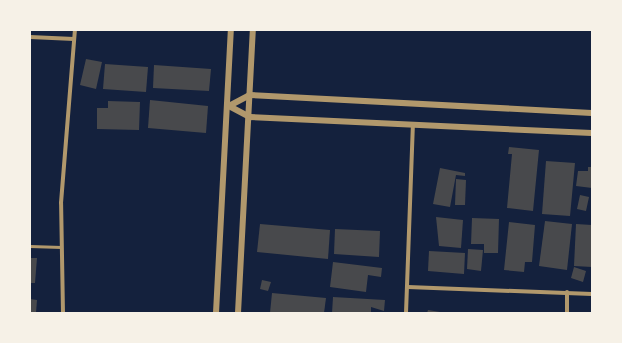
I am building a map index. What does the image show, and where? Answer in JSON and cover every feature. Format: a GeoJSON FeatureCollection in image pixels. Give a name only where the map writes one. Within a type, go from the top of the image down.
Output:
{"type":"FeatureCollection","features":[{"type":"Feature","properties":{"kind":"street"},"geometry":{"type":"LineString","coordinates":[[63,313],[61,203],[75,30]]}},
{"type":"Feature","properties":{"kind":"street"},"geometry":{"type":"LineString","coordinates":[[216,313],[229,106],[231,30]]}},
{"type":"Feature","properties":{"kind":"street"},"geometry":{"type":"LineString","coordinates":[[238,313],[250,117],[253,30]]}},
{"type":"Feature","properties":{"kind":"street"},"geometry":{"type":"LineString","coordinates":[[30,37],[74,39]]}},
{"type":"Feature","properties":{"kind":"street"},"geometry":{"type":"LineString","coordinates":[[229,106],[250,96],[592,112]]}},
{"type":"Feature","properties":{"kind":"street"},"geometry":{"type":"LineString","coordinates":[[229,106],[250,117],[413,126],[592,133]]}},
{"type":"Feature","properties":{"kind":"street"},"geometry":{"type":"LineString","coordinates":[[406,313],[413,126]]}},
{"type":"Feature","properties":{"kind":"street"},"geometry":{"type":"LineString","coordinates":[[408,287],[592,294]]}},
{"type":"Feature","properties":{"kind":"street"},"geometry":{"type":"LineString","coordinates":[[567,292],[567,313]]}},
{"type":"Feature","properties":{"kind":"lane"},"geometry":{"type":"LineString","coordinates":[[30,246],[62,247]]}},
{"type":"Feature","properties":{"kind":"building"},"geometry":{"type":"Polygon","coordinates":[[[86,59],[102,62],[96,89],[80,85],[86,59]]]}},
{"type":"Feature","properties":{"kind":"building"},"geometry":{"type":"Polygon","coordinates":[[[105,64],[148,67],[146,92],[103,89],[105,64]]]}},
{"type":"Feature","properties":{"kind":"building"},"geometry":{"type":"Polygon","coordinates":[[[154,65],[211,69],[209,91],[153,88],[154,65]]]}},
{"type":"Feature","properties":{"kind":"building"},"geometry":{"type":"Polygon","coordinates":[[[150,100],[208,106],[206,133],[148,128],[150,100]]]}},
{"type":"Feature","properties":{"kind":"building"},"geometry":{"type":"Polygon","coordinates":[[[108,101],[140,102],[139,130],[97,129],[97,108],[108,108],[108,101]]]}},
{"type":"Feature","properties":{"kind":"building"},"geometry":{"type":"Polygon","coordinates":[[[509,147],[539,150],[533,211],[507,208],[512,154],[508,154],[509,147]]]}},
{"type":"Feature","properties":{"kind":"building"},"geometry":{"type":"Polygon","coordinates":[[[546,161],[575,163],[570,216],[542,214],[546,161]]]}},
{"type":"Feature","properties":{"kind":"building"},"geometry":{"type":"Polygon","coordinates":[[[588,167],[592,167],[592,188],[576,186],[578,171],[588,171],[588,167]]]}},
{"type":"Feature","properties":{"kind":"building"},"geometry":{"type":"Polygon","coordinates":[[[440,168],[465,173],[465,176],[456,175],[450,207],[433,204],[440,168]]]}},
{"type":"Feature","properties":{"kind":"building"},"geometry":{"type":"Polygon","coordinates":[[[456,179],[466,180],[465,205],[455,205],[456,179]]]}},
{"type":"Feature","properties":{"kind":"building"},"geometry":{"type":"Polygon","coordinates":[[[580,195],[589,197],[586,211],[577,209],[580,195]]]}},
{"type":"Feature","properties":{"kind":"building"},"geometry":{"type":"Polygon","coordinates":[[[436,217],[463,220],[461,248],[439,246],[436,217]]]}},
{"type":"Feature","properties":{"kind":"building"},"geometry":{"type":"Polygon","coordinates":[[[472,218],[499,219],[498,253],[484,253],[484,244],[471,244],[472,218]]]}},
{"type":"Feature","properties":{"kind":"building"},"geometry":{"type":"Polygon","coordinates":[[[545,221],[572,224],[567,270],[539,266],[545,221]]]}},
{"type":"Feature","properties":{"kind":"building"},"geometry":{"type":"Polygon","coordinates":[[[509,222],[535,225],[532,262],[525,262],[524,272],[504,270],[509,222]]]}},
{"type":"Feature","properties":{"kind":"building"},"geometry":{"type":"Polygon","coordinates":[[[260,224],[330,230],[328,259],[257,252],[260,224]]]}},
{"type":"Feature","properties":{"kind":"building"},"geometry":{"type":"Polygon","coordinates":[[[576,224],[592,225],[592,267],[574,266],[576,224]]]}},
{"type":"Feature","properties":{"kind":"building"},"geometry":{"type":"Polygon","coordinates":[[[335,229],[380,231],[379,257],[334,254],[335,229]]]}},
{"type":"Feature","properties":{"kind":"building"},"geometry":{"type":"Polygon","coordinates":[[[468,249],[483,250],[481,271],[467,269],[468,249]]]}},
{"type":"Feature","properties":{"kind":"building"},"geometry":{"type":"Polygon","coordinates":[[[429,251],[465,253],[464,274],[428,271],[429,251]]]}},
{"type":"Feature","properties":{"kind":"building"},"geometry":{"type":"Polygon","coordinates":[[[30,258],[37,258],[35,283],[30,283],[30,258]]]}},
{"type":"Feature","properties":{"kind":"building"},"geometry":{"type":"Polygon","coordinates":[[[333,262],[382,268],[381,277],[368,275],[366,292],[330,287],[333,262]]]}},
{"type":"Feature","properties":{"kind":"building"},"geometry":{"type":"Polygon","coordinates":[[[574,267],[586,271],[583,282],[571,278],[574,267]]]}},
{"type":"Feature","properties":{"kind":"building"},"geometry":{"type":"Polygon","coordinates":[[[262,280],[271,282],[268,291],[260,289],[262,280]]]}},
{"type":"Feature","properties":{"kind":"building"},"geometry":{"type":"Polygon","coordinates":[[[272,293],[326,298],[324,313],[270,313],[272,293]]]}},
{"type":"Feature","properties":{"kind":"building"},"geometry":{"type":"Polygon","coordinates":[[[333,297],[385,300],[384,311],[371,307],[371,313],[332,313],[333,297]]]}},
{"type":"Feature","properties":{"kind":"building"},"geometry":{"type":"Polygon","coordinates":[[[30,299],[37,300],[36,313],[30,313],[30,299]]]}},
{"type":"Feature","properties":{"kind":"building"},"geometry":{"type":"Polygon","coordinates":[[[428,310],[440,312],[427,313],[428,310]]]}}]}
